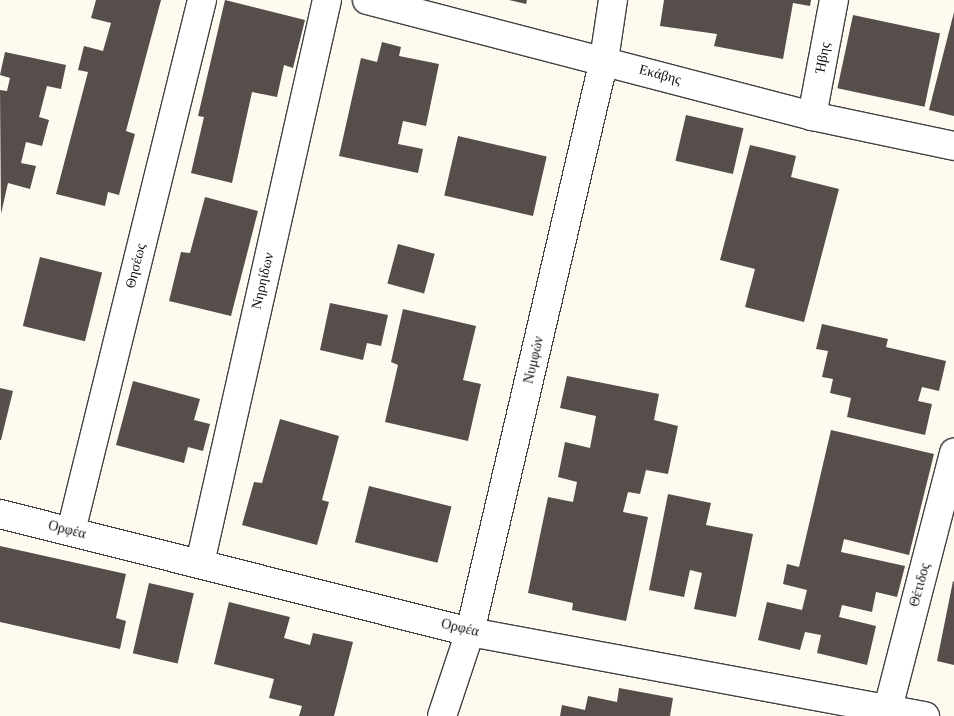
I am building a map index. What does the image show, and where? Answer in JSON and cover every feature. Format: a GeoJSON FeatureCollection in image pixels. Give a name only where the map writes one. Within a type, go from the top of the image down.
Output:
{"type":"FeatureCollection","features":[{"type":"Feature","properties":{"kind":"street","name":"Θησέως"},"geometry":{"type":"LineString","coordinates":[[71,531],[202,0]]}},
{"type":"Feature","properties":{"kind":"street","name":"Νηρηίδων"},"geometry":{"type":"LineString","coordinates":[[200,563],[327,0]]}},
{"type":"Feature","properties":{"kind":"street","name":"Εκάβης"},"geometry":{"type":"LineString","coordinates":[[367,0],[604,60],[812,116],[954,146]]}},
{"type":"Feature","properties":{"kind":"street","name":"Νυμφών"},"geometry":{"type":"LineString","coordinates":[[442,716],[470,632],[604,60],[613,0]]}},
{"type":"Feature","properties":{"kind":"street","name":"Ήβης"},"geometry":{"type":"LineString","coordinates":[[812,116],[834,0]]}},
{"type":"Feature","properties":{"kind":"street","name":"Θέτιδος"},"geometry":{"type":"LineString","coordinates":[[886,713],[954,453]]}},
{"type":"Feature","properties":{"kind":"street","name":"Ορφέα"},"geometry":{"type":"LineString","coordinates":[[0,514],[470,632],[886,713],[926,716]]}},
{"type":"Feature","properties":{"kind":"building"},"geometry":{"type":"Polygon","coordinates":[[[96,0],[161,0],[126,131],[135,134],[119,195],[108,192],[105,206],[56,194],[88,72],[78,70],[84,46],[103,51],[111,23],[91,18],[96,0]]]}},
{"type":"Feature","properties":{"kind":"building"},"geometry":{"type":"Polygon","coordinates":[[[225,0],[305,20],[293,68],[284,65],[277,97],[252,92],[232,183],[191,173],[204,117],[198,116],[225,0]]]}},
{"type":"Feature","properties":{"kind":"building"},"geometry":{"type":"Polygon","coordinates":[[[509,0],[527,0],[526,4],[509,0]]]}},
{"type":"Feature","properties":{"kind":"building"},"geometry":{"type":"Polygon","coordinates":[[[664,0],[811,0],[810,6],[793,3],[783,59],[714,46],[717,34],[660,26],[664,0]]]}},
{"type":"Feature","properties":{"kind":"building"},"geometry":{"type":"Polygon","coordinates":[[[954,12],[954,116],[929,110],[954,12]]]}},
{"type":"Feature","properties":{"kind":"building"},"geometry":{"type":"Polygon","coordinates":[[[853,15],[940,34],[924,107],[837,88],[853,15]]]}},
{"type":"Feature","properties":{"kind":"building"},"geometry":{"type":"Polygon","coordinates":[[[382,42],[401,47],[399,56],[439,64],[426,126],[403,121],[398,144],[423,149],[418,173],[339,156],[361,58],[377,62],[382,42]]]}},
{"type":"Feature","properties":{"kind":"building"},"geometry":{"type":"Polygon","coordinates":[[[5,52],[66,65],[61,89],[47,86],[39,117],[49,120],[42,146],[26,142],[21,163],[36,166],[30,189],[8,183],[1,214],[0,90],[7,91],[10,78],[0,75],[5,52]]]}},
{"type":"Feature","properties":{"kind":"building"},"geometry":{"type":"Polygon","coordinates":[[[686,115],[743,128],[733,174],[675,161],[686,115]]]}},
{"type":"Feature","properties":{"kind":"building"},"geometry":{"type":"Polygon","coordinates":[[[458,136],[547,156],[533,216],[444,195],[458,136]]]}},
{"type":"Feature","properties":{"kind":"building"},"geometry":{"type":"Polygon","coordinates":[[[750,145],[796,156],[791,177],[839,189],[804,322],[745,307],[755,269],[720,260],[750,145]]]}},
{"type":"Feature","properties":{"kind":"building"},"geometry":{"type":"Polygon","coordinates":[[[205,197],[258,211],[231,316],[169,301],[181,252],[190,253],[205,197]]]}},
{"type":"Feature","properties":{"kind":"building"},"geometry":{"type":"Polygon","coordinates":[[[398,244],[435,254],[424,293],[387,284],[398,244]]]}},
{"type":"Feature","properties":{"kind":"building"},"geometry":{"type":"Polygon","coordinates":[[[40,257],[102,272],[85,341],[23,326],[40,257]]]}},
{"type":"Feature","properties":{"kind":"building"},"geometry":{"type":"Polygon","coordinates":[[[330,303],[388,315],[381,346],[367,343],[363,360],[320,350],[330,303]]]}},
{"type":"Feature","properties":{"kind":"building"},"geometry":{"type":"Polygon","coordinates":[[[403,309],[476,326],[463,380],[481,384],[468,441],[385,422],[398,365],[391,362],[403,309]]]}},
{"type":"Feature","properties":{"kind":"building"},"geometry":{"type":"Polygon","coordinates":[[[822,324],[888,339],[886,347],[946,361],[939,391],[922,387],[918,401],[932,404],[925,435],[847,417],[851,398],[830,393],[833,379],[822,377],[828,351],[816,349],[822,324]]]}},
{"type":"Feature","properties":{"kind":"building"},"geometry":{"type":"Polygon","coordinates":[[[567,376],[659,394],[654,420],[678,426],[668,474],[646,470],[640,494],[628,492],[623,512],[648,517],[626,621],[572,610],[573,603],[528,593],[548,497],[573,502],[577,482],[558,477],[565,442],[590,448],[596,416],[560,408],[567,376]]]}},
{"type":"Feature","properties":{"kind":"building"},"geometry":{"type":"Polygon","coordinates":[[[133,381],[200,399],[194,420],[210,424],[203,451],[188,447],[184,463],[116,445],[133,381]]]}},
{"type":"Feature","properties":{"kind":"building"},"geometry":{"type":"Polygon","coordinates":[[[0,388],[13,391],[1,440],[0,440],[0,388]]]}},
{"type":"Feature","properties":{"kind":"building"},"geometry":{"type":"Polygon","coordinates":[[[280,419],[339,436],[322,500],[329,502],[317,545],[242,525],[254,482],[262,483],[280,419]]]}},
{"type":"Feature","properties":{"kind":"building"},"geometry":{"type":"Polygon","coordinates":[[[831,430],[934,454],[909,555],[844,539],[841,552],[905,566],[897,597],[876,592],[872,612],[842,605],[839,617],[876,626],[867,665],[817,653],[821,635],[805,632],[800,650],[758,640],[767,602],[802,610],[807,590],[783,584],[787,564],[799,567],[831,430]]]}},
{"type":"Feature","properties":{"kind":"building"},"geometry":{"type":"Polygon","coordinates":[[[369,486],[451,507],[437,563],[355,542],[369,486]]]}},
{"type":"Feature","properties":{"kind":"building"},"geometry":{"type":"Polygon","coordinates":[[[668,494],[711,503],[706,525],[753,534],[736,617],[694,609],[702,573],[690,570],[684,597],[649,590],[668,494]]]}},
{"type":"Feature","properties":{"kind":"building"},"geometry":{"type":"Polygon","coordinates":[[[0,546],[126,574],[116,618],[126,621],[120,649],[0,622],[0,546]]]}},
{"type":"Feature","properties":{"kind":"building"},"geometry":{"type":"Polygon","coordinates":[[[954,582],[954,665],[937,661],[954,582]]]}},
{"type":"Feature","properties":{"kind":"building"},"geometry":{"type":"Polygon","coordinates":[[[149,583],[194,593],[178,664],[133,653],[149,583]]]}},
{"type":"Feature","properties":{"kind":"building"},"geometry":{"type":"Polygon","coordinates":[[[229,602],[290,617],[284,638],[310,645],[313,633],[353,642],[334,716],[299,716],[302,706],[269,698],[274,679],[214,664],[229,602]]]}},
{"type":"Feature","properties":{"kind":"building"},"geometry":{"type":"Polygon","coordinates":[[[619,688],[673,698],[670,716],[560,716],[562,705],[585,710],[588,696],[617,702],[619,688]]]}}]}
